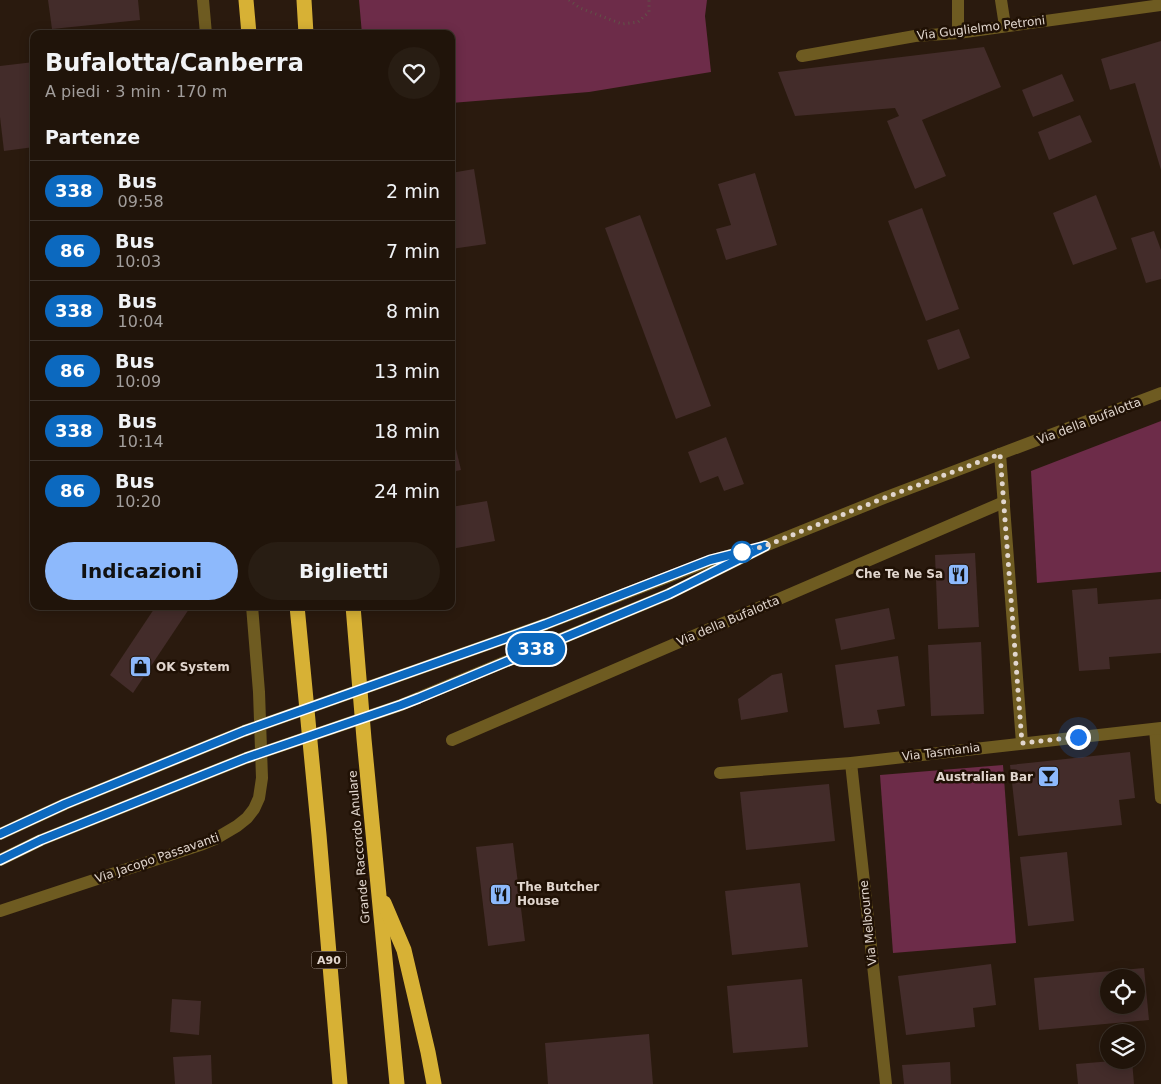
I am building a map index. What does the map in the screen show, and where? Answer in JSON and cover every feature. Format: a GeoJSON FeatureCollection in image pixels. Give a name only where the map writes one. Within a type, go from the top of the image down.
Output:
{"type":"FeatureCollection","features":[{"type":"Feature","properties":{"kind":"highway"},"geometry":{"type":"LineString","coordinates":[[246,0],[249,30]]}},
{"type":"Feature","properties":{"kind":"highway"},"geometry":{"type":"LineString","coordinates":[[304,0],[306,30]]}},
{"type":"Feature","properties":{"kind":"highway","name":"A90"},"geometry":{"type":"LineString","coordinates":[[297,610],[340,1084]]}},
{"type":"Feature","properties":{"kind":"highway","name":"Grande Raccordo Anulare"},"geometry":{"type":"LineString","coordinates":[[353,610],[397,1084]]}},
{"type":"Feature","properties":{"kind":"highway"},"geometry":{"type":"LineString","coordinates":[[378,891],[404,950],[434,1084]]}},
{"type":"Feature","properties":{"kind":"street"},"geometry":{"type":"LineString","coordinates":[[203,0],[206,30]]}},
{"type":"Feature","properties":{"kind":"street"},"geometry":{"type":"LineString","coordinates":[[958,0],[958,33]]}},
{"type":"Feature","properties":{"kind":"street"},"geometry":{"type":"LineString","coordinates":[[1001,0],[1005,26]]}},
{"type":"Feature","properties":{"kind":"street","name":"Via Guglielmo Petroni"},"geometry":{"type":"LineString","coordinates":[[802,56],[915,36],[958,33],[1161,5]]}},
{"type":"Feature","properties":{"kind":"street","name":"Via della Bufalotta"},"geometry":{"type":"LineString","coordinates":[[0,860],[41,840],[246,758],[419,698],[669,594],[765,546],[884,498],[1161,394]]}},
{"type":"Feature","properties":{"kind":"street"},"geometry":{"type":"LineString","coordinates":[[1000,454],[1022,743]]}},
{"type":"Feature","properties":{"kind":"street","name":"Via della Bufalotta"},"geometry":{"type":"LineString","coordinates":[[452,740],[1004,502]]}},
{"type":"Feature","properties":{"kind":"street","name":"Via della Bufalotta"},"geometry":{"type":"LineString","coordinates":[[0,834],[65,804],[244,731],[546,624],[710,560],[765,546]]}},
{"type":"Feature","properties":{"kind":"street","name":"Via Jacopo Passavanti"},"geometry":{"type":"LineString","coordinates":[[0,911],[203,844],[215,839],[247,818],[259,798],[262,778],[259,692],[252,610]]}},
{"type":"Feature","properties":{"kind":"street"},"geometry":{"type":"LineString","coordinates":[[1158,728],[1161,798]]}},
{"type":"Feature","properties":{"kind":"street","name":"Via Tasmania"},"geometry":{"type":"LineString","coordinates":[[720,773],[851,763],[1158,728]]}},
{"type":"Feature","properties":{"kind":"street","name":"Via Melbourne"},"geometry":{"type":"LineString","coordinates":[[851,763],[886,1084]]}},
{"type":"Feature","properties":{"kind":"path"},"geometry":{"type":"LineString","coordinates":[[569,0],[580,8],[622,24],[638,22],[649,12],[649,0]]}},
{"type":"Feature","properties":{"kind":"shaded area"},"geometry":{"type":"Polygon","coordinates":[[[359,0],[707,0],[705,16],[711,72],[589,92],[455,103],[455,30],[362,30],[359,0]]]}},
{"type":"Feature","properties":{"kind":"shaded area"},"geometry":{"type":"Polygon","coordinates":[[[1161,421],[1161,572],[1037,583],[1031,471],[1161,421]]]}},
{"type":"Feature","properties":{"kind":"shaded area"},"geometry":{"type":"Polygon","coordinates":[[[1003,765],[1016,943],[893,953],[880,775],[1003,765]]]}},
{"type":"Feature","properties":{"kind":"building"},"geometry":{"type":"Polygon","coordinates":[[[48,0],[138,0],[140,20],[52,29],[48,0]]]}},
{"type":"Feature","properties":{"kind":"building"},"geometry":{"type":"Polygon","coordinates":[[[1161,41],[1161,170],[1135,83],[1110,90],[1101,59],[1161,41]]]}},
{"type":"Feature","properties":{"kind":"building"},"geometry":{"type":"Polygon","coordinates":[[[984,47],[1001,87],[922,120],[946,176],[915,189],[887,121],[899,116],[895,108],[795,116],[778,72],[984,47]]]}},
{"type":"Feature","properties":{"kind":"building"},"geometry":{"type":"Polygon","coordinates":[[[30,62],[30,148],[4,151],[0,117],[0,66],[30,62]]]}},
{"type":"Feature","properties":{"kind":"building"},"geometry":{"type":"Polygon","coordinates":[[[1062,74],[1074,101],[1033,117],[1022,90],[1062,74]]]}},
{"type":"Feature","properties":{"kind":"building"},"geometry":{"type":"Polygon","coordinates":[[[1080,115],[1092,142],[1049,160],[1038,132],[1080,115]]]}},
{"type":"Feature","properties":{"kind":"building"},"geometry":{"type":"Polygon","coordinates":[[[474,169],[486,244],[455,248],[455,172],[474,169]]]}},
{"type":"Feature","properties":{"kind":"building"},"geometry":{"type":"Polygon","coordinates":[[[755,173],[777,245],[726,260],[716,229],[731,225],[718,184],[755,173]]]}},
{"type":"Feature","properties":{"kind":"building"},"geometry":{"type":"Polygon","coordinates":[[[1096,195],[1117,249],[1073,265],[1053,213],[1096,195]]]}},
{"type":"Feature","properties":{"kind":"building"},"geometry":{"type":"Polygon","coordinates":[[[922,208],[959,309],[926,321],[888,221],[922,208]]]}},
{"type":"Feature","properties":{"kind":"building"},"geometry":{"type":"Polygon","coordinates":[[[640,215],[711,406],[676,419],[605,228],[640,215]]]}},
{"type":"Feature","properties":{"kind":"building"},"geometry":{"type":"Polygon","coordinates":[[[1154,231],[1161,250],[1161,279],[1146,283],[1131,238],[1154,231]]]}},
{"type":"Feature","properties":{"kind":"building"},"geometry":{"type":"Polygon","coordinates":[[[959,329],[970,358],[938,370],[927,340],[959,329]]]}},
{"type":"Feature","properties":{"kind":"building"},"geometry":{"type":"Polygon","coordinates":[[[726,437],[744,484],[724,491],[718,476],[700,483],[688,452],[726,437]]]}},
{"type":"Feature","properties":{"kind":"building"},"geometry":{"type":"Polygon","coordinates":[[[455,445],[461,470],[455,471],[455,445]]]}},
{"type":"Feature","properties":{"kind":"building"},"geometry":{"type":"Polygon","coordinates":[[[487,501],[495,541],[455,548],[455,506],[487,501]]]}},
{"type":"Feature","properties":{"kind":"building"},"geometry":{"type":"Polygon","coordinates":[[[975,553],[979,627],[938,629],[935,555],[975,553]]]}},
{"type":"Feature","properties":{"kind":"building"},"geometry":{"type":"Polygon","coordinates":[[[1097,588],[1098,604],[1161,599],[1161,653],[1109,657],[1110,669],[1079,671],[1072,590],[1097,588]]]}},
{"type":"Feature","properties":{"kind":"building"},"geometry":{"type":"Polygon","coordinates":[[[889,608],[895,639],[841,650],[835,619],[889,608]]]}},
{"type":"Feature","properties":{"kind":"building"},"geometry":{"type":"Polygon","coordinates":[[[153,610],[188,610],[133,693],[110,675],[153,610]]]}},
{"type":"Feature","properties":{"kind":"building"},"geometry":{"type":"Polygon","coordinates":[[[981,642],[984,714],[931,716],[928,645],[981,642]]]}},
{"type":"Feature","properties":{"kind":"building"},"geometry":{"type":"Polygon","coordinates":[[[898,656],[905,706],[877,710],[880,724],[844,728],[835,665],[898,656]]]}},
{"type":"Feature","properties":{"kind":"building"},"geometry":{"type":"Polygon","coordinates":[[[782,673],[788,712],[741,720],[738,699],[772,675],[782,673]]]}},
{"type":"Feature","properties":{"kind":"building"},"geometry":{"type":"Polygon","coordinates":[[[1130,752],[1135,798],[1119,800],[1122,825],[1018,836],[1010,765],[1130,752]]]}},
{"type":"Feature","properties":{"kind":"building"},"geometry":{"type":"Polygon","coordinates":[[[829,784],[835,841],[746,850],[740,792],[829,784]]]}},
{"type":"Feature","properties":{"kind":"building","name":"The Butcher House"},"geometry":{"type":"Polygon","coordinates":[[[513,843],[525,941],[488,946],[476,847],[513,843]]]}},
{"type":"Feature","properties":{"kind":"building"},"geometry":{"type":"Polygon","coordinates":[[[1067,852],[1074,921],[1028,926],[1020,857],[1067,852]]]}},
{"type":"Feature","properties":{"kind":"building"},"geometry":{"type":"Polygon","coordinates":[[[800,883],[808,947],[732,955],[725,891],[800,883]]]}},
{"type":"Feature","properties":{"kind":"building"},"geometry":{"type":"Polygon","coordinates":[[[991,964],[996,1005],[973,1008],[975,1027],[906,1035],[898,976],[991,964]]]}},
{"type":"Feature","properties":{"kind":"building"},"geometry":{"type":"Polygon","coordinates":[[[1100,972],[1100,1014],[1145,1014],[1145,978],[1149,1020],[1039,1030],[1034,978],[1100,972]]]}},
{"type":"Feature","properties":{"kind":"building"},"geometry":{"type":"Polygon","coordinates":[[[802,979],[808,1047],[733,1053],[727,986],[802,979]]]}},
{"type":"Feature","properties":{"kind":"building"},"geometry":{"type":"Polygon","coordinates":[[[172,999],[201,1001],[199,1035],[170,1032],[172,999]]]}},
{"type":"Feature","properties":{"kind":"building"},"geometry":{"type":"Polygon","coordinates":[[[649,1034],[653,1084],[548,1084],[545,1043],[649,1034]]]}},
{"type":"Feature","properties":{"kind":"building"},"geometry":{"type":"Polygon","coordinates":[[[211,1055],[212,1084],[175,1084],[173,1057],[211,1055]]]}},
{"type":"Feature","properties":{"kind":"building"},"geometry":{"type":"Polygon","coordinates":[[[950,1062],[951,1084],[904,1084],[902,1065],[950,1062]]]}},
{"type":"Feature","properties":{"kind":"building"},"geometry":{"type":"Polygon","coordinates":[[[1100,1062],[1100,1069],[1133,1069],[1134,1084],[1078,1084],[1076,1064],[1100,1062]]]}},
{"type":"Feature","properties":{"kind":"bus line","name":"338"},"geometry":{"type":"LineString","coordinates":[[0,834],[65,804],[244,731],[546,624],[710,560],[765,546],[669,594],[419,698],[246,758],[41,840],[0,860]]}},
{"type":"Feature","properties":{"kind":"place","name":"Che Te Ne Sa"},"geometry":{"type":"Point","coordinates":[959,574]}},
{"type":"Feature","properties":{"kind":"place","name":"OK System"},"geometry":{"type":"Point","coordinates":[140,667]}},
{"type":"Feature","properties":{"kind":"place","name":"Australian Bar"},"geometry":{"type":"Point","coordinates":[1049,777]}},
{"type":"Feature","properties":{"kind":"place","name":"The Butcher House"},"geometry":{"type":"Point","coordinates":[501,894]}},
{"type":"Feature","properties":{"kind":"route"},"geometry":{"type":"LineString","coordinates":[[742,552],[765,546],[1000,454],[1022,743],[1078,737]]}}]}
